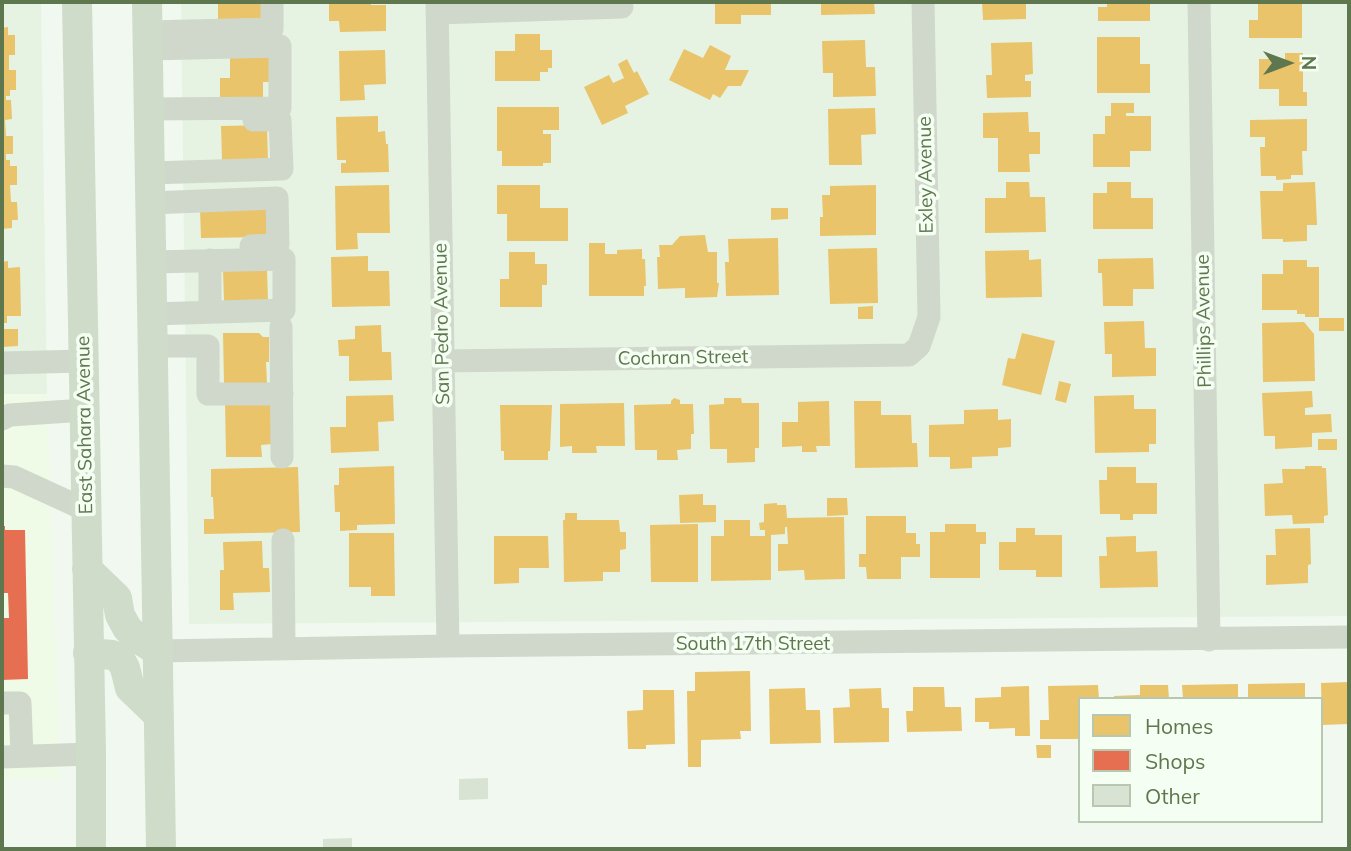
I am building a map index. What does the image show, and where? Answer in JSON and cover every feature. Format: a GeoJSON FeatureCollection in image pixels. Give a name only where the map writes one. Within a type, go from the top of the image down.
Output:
{"type":"FeatureCollection","features":[{"type":"Feature","properties":{"kind":"main road","name":"East Sahara Avenue"},"geometry":{"type":"LineString","coordinates":[[77,2],[91,849]]}},
{"type":"Feature","properties":{"kind":"main road"},"geometry":{"type":"LineString","coordinates":[[147,2],[161,849]]}},
{"type":"Feature","properties":{"kind":"main road"},"geometry":{"type":"LineString","coordinates":[[87,569],[117,598],[120,615],[127,628],[158,651]]}},
{"type":"Feature","properties":{"kind":"main road"},"geometry":{"type":"LineString","coordinates":[[88,653],[112,655],[120,659],[130,688],[159,716]]}},
{"type":"Feature","properties":{"kind":"street"},"geometry":{"type":"LineString","coordinates":[[148,40],[272,29],[272,2]]}},
{"type":"Feature","properties":{"kind":"street","name":"Exley Avenue"},"geometry":{"type":"LineString","coordinates":[[919,346],[929,317],[923,2]]}},
{"type":"Feature","properties":{"kind":"street","name":"Phillips Avenue"},"geometry":{"type":"LineString","coordinates":[[1199,2],[1209,640]]}},
{"type":"Feature","properties":{"kind":"street"},"geometry":{"type":"LineString","coordinates":[[437,7],[622,7]]}},
{"type":"Feature","properties":{"kind":"street","name":"San Pedro Avenue"},"geometry":{"type":"LineString","coordinates":[[437,7],[448,646]]}},
{"type":"Feature","properties":{"kind":"street"},"geometry":{"type":"LineString","coordinates":[[148,40],[280,46],[280,108],[149,115]]}},
{"type":"Feature","properties":{"kind":"street"},"geometry":{"type":"LineString","coordinates":[[149,115],[280,120],[282,169],[150,173]]}},
{"type":"Feature","properties":{"kind":"street"},"geometry":{"type":"LineString","coordinates":[[150,203],[277,198],[278,245],[151,255]]}},
{"type":"Feature","properties":{"kind":"street"},"geometry":{"type":"LineString","coordinates":[[151,255],[210,260],[284,259],[284,310],[152,314]]}},
{"type":"Feature","properties":{"kind":"street"},"geometry":{"type":"LineString","coordinates":[[210,260],[210,312]]}},
{"type":"Feature","properties":{"kind":"street"},"geometry":{"type":"LineString","coordinates":[[281,327],[282,457]]}},
{"type":"Feature","properties":{"kind":"street"},"geometry":{"type":"LineString","coordinates":[[153,346],[208,346],[208,394],[282,394]]}},
{"type":"Feature","properties":{"kind":"street","name":"Cochran Street"},"geometry":{"type":"LineString","coordinates":[[443,361],[909,355],[919,346]]}},
{"type":"Feature","properties":{"kind":"street"},"geometry":{"type":"LineString","coordinates":[[13,363],[84,361]]}},
{"type":"Feature","properties":{"kind":"street"},"geometry":{"type":"LineString","coordinates":[[2,419],[10,415],[85,410]]}},
{"type":"Feature","properties":{"kind":"street"},"geometry":{"type":"LineString","coordinates":[[2,476],[14,477],[86,510]]}},
{"type":"Feature","properties":{"kind":"street"},"geometry":{"type":"LineString","coordinates":[[283,540],[284,649]]}},
{"type":"Feature","properties":{"kind":"street","name":"South 17th Street"},"geometry":{"type":"LineString","coordinates":[[158,651],[1349,637]]}},
{"type":"Feature","properties":{"kind":"street"},"geometry":{"type":"LineString","coordinates":[[2,703],[20,703],[12,756],[91,754]]}},
{"type":"Feature","properties":{"kind":"shaded area"},"geometry":{"type":"Polygon","coordinates":[[[2,2],[41,2],[47,394],[2,394],[2,2]]]}},
{"type":"Feature","properties":{"kind":"shaded area"},"geometry":{"type":"Polygon","coordinates":[[[181,2],[1349,2],[1349,616],[189,624],[181,2]]]}},
{"type":"Feature","properties":{"kind":"shaded area"},"geometry":{"type":"Polygon","coordinates":[[[2,394],[47,394],[60,778],[2,779],[2,394]]]}},
{"type":"Feature","properties":{"kind":"building: Homes"},"geometry":{"type":"Polygon","coordinates":[[[218,2],[263,2],[263,23],[218,24],[218,2]]]}},
{"type":"Feature","properties":{"kind":"building: Homes"},"geometry":{"type":"Polygon","coordinates":[[[329,2],[371,2],[371,5],[386,5],[386,31],[340,32],[339,21],[329,21],[329,2]]]}},
{"type":"Feature","properties":{"kind":"building: Homes"},"geometry":{"type":"Polygon","coordinates":[[[715,2],[771,2],[771,15],[741,15],[741,24],[715,24],[715,2]]]}},
{"type":"Feature","properties":{"kind":"building: Homes"},"geometry":{"type":"Polygon","coordinates":[[[821,2],[874,2],[875,14],[821,15],[821,2]]]}},
{"type":"Feature","properties":{"kind":"building: Homes"},"geometry":{"type":"Polygon","coordinates":[[[982,2],[1026,2],[1026,19],[983,20],[982,2]]]}},
{"type":"Feature","properties":{"kind":"building: Homes"},"geometry":{"type":"Polygon","coordinates":[[[1107,2],[1150,2],[1150,21],[1098,21],[1098,7],[1107,7],[1107,2]]]}},
{"type":"Feature","properties":{"kind":"building: Homes"},"geometry":{"type":"Polygon","coordinates":[[[1258,2],[1302,2],[1302,38],[1249,38],[1249,20],[1258,20],[1258,2]]]}},
{"type":"Feature","properties":{"kind":"building: Homes"},"geometry":{"type":"Polygon","coordinates":[[[8,27],[8,35],[15,35],[15,55],[9,55],[9,70],[16,70],[16,90],[10,90],[10,96],[6,96],[6,100],[11,100],[12,119],[5,120],[6,136],[13,136],[13,154],[6,154],[6,160],[10,160],[10,166],[17,166],[17,185],[10,185],[11,202],[17,202],[18,220],[12,220],[12,228],[2,229],[2,28],[8,27]]]}},
{"type":"Feature","properties":{"kind":"building: Homes"},"geometry":{"type":"Polygon","coordinates":[[[515,34],[540,34],[540,50],[552,50],[552,68],[548,68],[548,72],[540,72],[540,81],[495,81],[495,51],[515,51],[515,34]]]}},
{"type":"Feature","properties":{"kind":"building: Homes"},"geometry":{"type":"Polygon","coordinates":[[[1097,37],[1140,37],[1140,64],[1150,64],[1150,93],[1097,93],[1097,37]]]}},
{"type":"Feature","properties":{"kind":"building: Homes"},"geometry":{"type":"Polygon","coordinates":[[[865,40],[866,67],[875,67],[876,96],[833,97],[833,73],[823,73],[822,41],[865,40]]]}},
{"type":"Feature","properties":{"kind":"building: Homes"},"geometry":{"type":"Polygon","coordinates":[[[1032,42],[1033,74],[1025,75],[1025,81],[1031,81],[1031,97],[987,98],[986,75],[992,75],[991,43],[1032,42]]]}},
{"type":"Feature","properties":{"kind":"building: Homes"},"geometry":{"type":"Polygon","coordinates":[[[710,45],[731,56],[725,70],[749,70],[741,86],[728,86],[720,98],[713,94],[710,100],[669,80],[684,49],[703,58],[710,45]]]}},
{"type":"Feature","properties":{"kind":"building: Homes"},"geometry":{"type":"Polygon","coordinates":[[[275,50],[276,82],[263,82],[263,106],[220,106],[220,78],[230,78],[230,51],[275,50]]]}},
{"type":"Feature","properties":{"kind":"building: Homes"},"geometry":{"type":"Polygon","coordinates":[[[385,50],[386,84],[364,85],[365,100],[340,101],[339,51],[385,50]]]}},
{"type":"Feature","properties":{"kind":"building: Homes"},"geometry":{"type":"Polygon","coordinates":[[[1285,53],[1303,53],[1303,92],[1307,92],[1307,106],[1279,106],[1279,89],[1259,89],[1259,59],[1285,59],[1285,53]]]}},
{"type":"Feature","properties":{"kind":"building: Homes"},"geometry":{"type":"Polygon","coordinates":[[[627,59],[649,94],[625,106],[628,113],[602,125],[584,87],[609,75],[613,83],[624,78],[618,64],[627,59]]]}},
{"type":"Feature","properties":{"kind":"building: Homes"},"geometry":{"type":"Polygon","coordinates":[[[1111,103],[1134,103],[1134,113],[1126,113],[1126,116],[1151,116],[1151,151],[1130,151],[1130,167],[1093,167],[1093,134],[1105,134],[1105,116],[1111,116],[1111,103]]]}},
{"type":"Feature","properties":{"kind":"building: Homes"},"geometry":{"type":"Polygon","coordinates":[[[497,107],[559,107],[559,130],[543,130],[543,134],[551,134],[551,163],[543,163],[543,166],[502,166],[502,151],[497,151],[497,107]]]}},
{"type":"Feature","properties":{"kind":"building: Homes"},"geometry":{"type":"Polygon","coordinates":[[[875,108],[876,134],[861,135],[862,165],[829,165],[828,109],[875,108]]]}},
{"type":"Feature","properties":{"kind":"building: Homes"},"geometry":{"type":"Polygon","coordinates":[[[1028,112],[1029,132],[1040,132],[1040,154],[1029,154],[1030,172],[998,172],[998,138],[983,138],[983,113],[1028,112]]]}},
{"type":"Feature","properties":{"kind":"building: Homes"},"geometry":{"type":"Polygon","coordinates":[[[378,116],[378,132],[385,131],[388,144],[389,172],[341,173],[341,163],[346,163],[346,160],[337,160],[336,117],[378,116]]]}},
{"type":"Feature","properties":{"kind":"building: Homes"},"geometry":{"type":"Polygon","coordinates":[[[1307,119],[1307,151],[1302,151],[1303,175],[1291,175],[1291,179],[1276,180],[1276,176],[1261,176],[1260,147],[1265,147],[1265,137],[1250,137],[1250,120],[1307,119]]]}},
{"type":"Feature","properties":{"kind":"building: Homes"},"geometry":{"type":"Polygon","coordinates":[[[267,125],[268,162],[222,160],[221,126],[267,125]]]}},
{"type":"Feature","properties":{"kind":"building: Homes"},"geometry":{"type":"Polygon","coordinates":[[[1006,182],[1029,182],[1030,197],[1045,197],[1046,232],[985,233],[985,198],[1006,198],[1006,182]]]}},
{"type":"Feature","properties":{"kind":"building: Homes"},"geometry":{"type":"Polygon","coordinates":[[[1107,182],[1131,182],[1131,198],[1153,198],[1153,229],[1093,229],[1093,193],[1107,193],[1107,182]]]}},
{"type":"Feature","properties":{"kind":"building: Homes"},"geometry":{"type":"Polygon","coordinates":[[[1315,182],[1317,225],[1307,225],[1307,241],[1262,239],[1260,191],[1283,191],[1283,183],[1315,182]]]}},
{"type":"Feature","properties":{"kind":"building: Homes"},"geometry":{"type":"Polygon","coordinates":[[[389,185],[390,233],[357,233],[358,249],[336,250],[335,186],[389,185]]]}},
{"type":"Feature","properties":{"kind":"building: Homes"},"geometry":{"type":"Polygon","coordinates":[[[497,185],[540,185],[540,208],[568,208],[568,241],[507,241],[507,214],[497,214],[497,185]]]}},
{"type":"Feature","properties":{"kind":"building: Homes"},"geometry":{"type":"Polygon","coordinates":[[[876,185],[876,235],[820,236],[822,195],[830,195],[830,186],[876,185]]]}},
{"type":"Feature","properties":{"kind":"building: Homes"},"geometry":{"type":"Polygon","coordinates":[[[266,206],[267,237],[201,238],[200,209],[266,206]]]}},
{"type":"Feature","properties":{"kind":"building: Homes"},"geometry":{"type":"Polygon","coordinates":[[[771,208],[788,208],[788,219],[771,220],[771,208]]]}},
{"type":"Feature","properties":{"kind":"building: Homes"},"geometry":{"type":"Polygon","coordinates":[[[705,235],[708,252],[717,252],[717,297],[685,298],[685,288],[658,289],[659,245],[672,245],[680,236],[705,235]]]}},
{"type":"Feature","properties":{"kind":"building: Homes"},"geometry":{"type":"Polygon","coordinates":[[[778,238],[779,295],[726,296],[725,262],[729,262],[728,239],[778,238]]]}},
{"type":"Feature","properties":{"kind":"building: Homes"},"geometry":{"type":"Polygon","coordinates":[[[589,243],[605,243],[605,254],[617,254],[617,250],[642,249],[642,259],[645,259],[644,296],[589,296],[589,243]]]}},
{"type":"Feature","properties":{"kind":"building: Homes"},"geometry":{"type":"Polygon","coordinates":[[[877,248],[878,303],[830,304],[828,249],[877,248]]]}},
{"type":"Feature","properties":{"kind":"building: Homes"},"geometry":{"type":"Polygon","coordinates":[[[1029,250],[1029,260],[1041,259],[1042,297],[986,298],[985,251],[1029,250]]]}},
{"type":"Feature","properties":{"kind":"building: Homes"},"geometry":{"type":"Polygon","coordinates":[[[509,252],[535,252],[535,264],[547,264],[547,285],[542,285],[542,307],[500,307],[500,279],[509,279],[509,252]]]}},
{"type":"Feature","properties":{"kind":"building: Homes"},"geometry":{"type":"Polygon","coordinates":[[[368,256],[368,271],[389,271],[390,306],[332,307],[331,257],[368,256]]]}},
{"type":"Feature","properties":{"kind":"building: Homes"},"geometry":{"type":"Polygon","coordinates":[[[1153,258],[1154,289],[1133,289],[1133,306],[1103,306],[1102,273],[1098,273],[1098,259],[1153,258]]]}},
{"type":"Feature","properties":{"kind":"building: Homes"},"geometry":{"type":"Polygon","coordinates":[[[1283,260],[1307,260],[1307,267],[1319,267],[1319,317],[1305,317],[1305,314],[1297,314],[1297,310],[1262,310],[1262,274],[1283,274],[1283,260]]]}},
{"type":"Feature","properties":{"kind":"building: Homes"},"geometry":{"type":"Polygon","coordinates":[[[8,261],[8,268],[20,267],[21,316],[7,316],[7,323],[2,323],[2,262],[8,261]]]}},
{"type":"Feature","properties":{"kind":"building: Homes"},"geometry":{"type":"Polygon","coordinates":[[[267,269],[268,301],[224,302],[223,270],[267,269]]]}},
{"type":"Feature","properties":{"kind":"building: Homes"},"geometry":{"type":"Polygon","coordinates":[[[873,306],[873,319],[858,319],[858,307],[873,306]]]}},
{"type":"Feature","properties":{"kind":"building: Homes"},"geometry":{"type":"Polygon","coordinates":[[[1319,318],[1344,318],[1344,331],[1319,331],[1319,318]]]}},
{"type":"Feature","properties":{"kind":"building: Homes"},"geometry":{"type":"Polygon","coordinates":[[[1144,321],[1145,348],[1156,348],[1156,376],[1112,377],[1112,354],[1105,354],[1104,322],[1144,321]]]}},
{"type":"Feature","properties":{"kind":"building: Homes"},"geometry":{"type":"Polygon","coordinates":[[[1304,322],[1314,334],[1315,381],[1263,382],[1262,323],[1304,322]]]}},
{"type":"Feature","properties":{"kind":"building: Homes"},"geometry":{"type":"Polygon","coordinates":[[[381,325],[382,352],[391,352],[392,380],[349,381],[349,356],[339,356],[338,340],[355,339],[355,326],[381,325]]]}},
{"type":"Feature","properties":{"kind":"building: Homes"},"geometry":{"type":"Polygon","coordinates":[[[2,329],[18,329],[18,346],[2,347],[2,329]]]}},
{"type":"Feature","properties":{"kind":"building: Homes"},"geometry":{"type":"Polygon","coordinates":[[[223,333],[259,333],[263,337],[269,337],[267,384],[224,384],[223,333]]]}},
{"type":"Feature","properties":{"kind":"building: Homes"},"geometry":{"type":"Polygon","coordinates":[[[1022,333],[1055,341],[1041,395],[1002,385],[1008,358],[1015,359],[1022,333]]]}},
{"type":"Feature","properties":{"kind":"building: Homes"},"geometry":{"type":"Polygon","coordinates":[[[1059,381],[1071,384],[1066,403],[1055,400],[1059,381]]]}},
{"type":"Feature","properties":{"kind":"building: Homes"},"geometry":{"type":"Polygon","coordinates":[[[1312,391],[1313,407],[1305,408],[1305,415],[1331,414],[1332,432],[1312,433],[1312,447],[1275,449],[1275,436],[1264,436],[1262,393],[1312,391]]]}},
{"type":"Feature","properties":{"kind":"building: Homes"},"geometry":{"type":"Polygon","coordinates":[[[393,395],[394,421],[378,422],[379,451],[331,453],[330,427],[346,427],[346,396],[393,395]]]}},
{"type":"Feature","properties":{"kind":"building: Homes"},"geometry":{"type":"Polygon","coordinates":[[[1134,395],[1134,409],[1156,409],[1156,444],[1149,444],[1149,452],[1095,453],[1094,396],[1134,395]]]}},
{"type":"Feature","properties":{"kind":"building: Homes"},"geometry":{"type":"Polygon","coordinates":[[[674,398],[680,400],[680,404],[693,404],[694,434],[691,434],[691,449],[677,450],[678,460],[657,460],[657,450],[635,450],[634,405],[671,404],[674,398]]]}},
{"type":"Feature","properties":{"kind":"building: Homes"},"geometry":{"type":"Polygon","coordinates":[[[724,398],[741,398],[742,403],[759,403],[759,448],[755,448],[755,462],[727,463],[727,449],[710,449],[709,405],[724,404],[724,398]]]}},
{"type":"Feature","properties":{"kind":"building: Homes"},"geometry":{"type":"Polygon","coordinates":[[[271,400],[272,444],[261,445],[262,457],[226,457],[225,401],[271,400]]]}},
{"type":"Feature","properties":{"kind":"building: Homes"},"geometry":{"type":"Polygon","coordinates":[[[829,401],[830,446],[816,446],[817,452],[802,452],[802,446],[782,447],[782,422],[798,422],[798,402],[829,401]]]}},
{"type":"Feature","properties":{"kind":"building: Homes"},"geometry":{"type":"Polygon","coordinates":[[[854,401],[881,401],[881,415],[911,415],[912,443],[917,443],[918,467],[855,468],[854,401]]]}},
{"type":"Feature","properties":{"kind":"building: Homes"},"geometry":{"type":"Polygon","coordinates":[[[624,403],[625,446],[596,446],[597,453],[572,453],[572,446],[560,447],[560,404],[624,403]]]}},
{"type":"Feature","properties":{"kind":"building: Homes"},"geometry":{"type":"Polygon","coordinates":[[[500,405],[552,405],[548,460],[504,460],[504,451],[501,451],[500,405]]]}},
{"type":"Feature","properties":{"kind":"building: Homes"},"geometry":{"type":"Polygon","coordinates":[[[998,409],[998,420],[1011,419],[1011,447],[998,448],[998,456],[972,457],[972,468],[950,469],[950,457],[929,457],[929,425],[964,424],[964,410],[998,409]]]}},
{"type":"Feature","properties":{"kind":"building: Homes"},"geometry":{"type":"Polygon","coordinates":[[[1318,439],[1337,439],[1337,450],[1318,450],[1318,439]]]}},
{"type":"Feature","properties":{"kind":"building: Homes"},"geometry":{"type":"Polygon","coordinates":[[[394,466],[395,524],[357,525],[357,530],[340,531],[340,512],[335,512],[334,485],[339,485],[339,468],[394,466]]]}},
{"type":"Feature","properties":{"kind":"building: Homes"},"geometry":{"type":"Polygon","coordinates":[[[1305,466],[1326,468],[1328,515],[1324,516],[1324,523],[1293,524],[1292,515],[1265,516],[1264,484],[1283,483],[1282,469],[1305,469],[1305,466]]]}},
{"type":"Feature","properties":{"kind":"building: Homes"},"geometry":{"type":"Polygon","coordinates":[[[298,467],[300,532],[204,534],[204,519],[214,519],[211,469],[298,467]]]}},
{"type":"Feature","properties":{"kind":"building: Homes"},"geometry":{"type":"Polygon","coordinates":[[[1107,467],[1136,467],[1136,483],[1157,483],[1157,514],[1133,514],[1133,520],[1120,520],[1120,514],[1100,514],[1099,480],[1107,480],[1107,467]]]}},
{"type":"Feature","properties":{"kind":"building: Homes"},"geometry":{"type":"Polygon","coordinates":[[[703,494],[703,505],[716,505],[716,522],[680,523],[679,495],[703,494]]]}},
{"type":"Feature","properties":{"kind":"building: Homes"},"geometry":{"type":"Polygon","coordinates":[[[827,498],[847,498],[848,515],[827,516],[827,498]]]}},
{"type":"Feature","properties":{"kind":"building: Homes"},"geometry":{"type":"Polygon","coordinates":[[[764,504],[786,505],[787,518],[844,517],[845,579],[805,580],[804,570],[778,571],[778,544],[788,544],[785,527],[785,534],[771,535],[771,580],[711,581],[711,536],[724,536],[724,520],[750,520],[750,536],[765,536],[765,530],[760,530],[759,523],[764,522],[764,504]]]}},
{"type":"Feature","properties":{"kind":"building: Homes"},"geometry":{"type":"Polygon","coordinates":[[[565,513],[577,513],[577,520],[619,520],[620,532],[626,532],[626,549],[620,550],[620,572],[603,572],[603,581],[564,582],[565,513]]]}},
{"type":"Feature","properties":{"kind":"building: Homes"},"geometry":{"type":"Polygon","coordinates":[[[866,516],[906,516],[906,533],[916,533],[916,544],[920,544],[920,557],[901,557],[901,579],[867,579],[866,567],[859,567],[859,554],[866,554],[866,516]]]}},
{"type":"Feature","properties":{"kind":"building: Homes"},"geometry":{"type":"Polygon","coordinates":[[[698,524],[698,582],[651,582],[650,525],[698,524]]]}},
{"type":"Feature","properties":{"kind":"building: Homes"},"geometry":{"type":"Polygon","coordinates":[[[945,524],[976,524],[976,532],[986,532],[986,544],[980,544],[980,578],[930,578],[930,532],[945,532],[945,524]]]}},
{"type":"Feature","properties":{"kind":"building: Homes"},"geometry":{"type":"Polygon","coordinates":[[[1016,528],[1035,528],[1035,535],[1062,535],[1062,577],[1036,577],[1036,570],[999,570],[999,542],[1016,542],[1016,528]]]}},
{"type":"Feature","properties":{"kind":"building: Homes"},"geometry":{"type":"Polygon","coordinates":[[[1310,528],[1311,564],[1308,565],[1308,583],[1266,585],[1266,555],[1276,555],[1275,529],[1310,528]]]}},
{"type":"Feature","properties":{"kind":"building: Homes"},"geometry":{"type":"Polygon","coordinates":[[[349,533],[394,533],[395,596],[371,596],[371,587],[349,587],[349,533]]]}},
{"type":"Feature","properties":{"kind":"building: Homes"},"geometry":{"type":"Polygon","coordinates":[[[494,536],[548,536],[549,568],[519,568],[519,583],[494,584],[494,536]]]}},
{"type":"Feature","properties":{"kind":"building: Homes"},"geometry":{"type":"Polygon","coordinates":[[[1136,536],[1136,552],[1157,551],[1158,587],[1100,588],[1099,556],[1107,556],[1106,537],[1136,536]]]}},
{"type":"Feature","properties":{"kind":"building: Homes"},"geometry":{"type":"Polygon","coordinates":[[[262,541],[263,568],[269,568],[270,592],[233,593],[234,610],[220,610],[220,570],[224,570],[223,542],[262,541]]]}},
{"type":"Feature","properties":{"kind":"building: Homes"},"geometry":{"type":"Polygon","coordinates":[[[750,671],[751,731],[740,731],[741,739],[701,740],[701,767],[688,767],[687,691],[695,691],[695,672],[750,671]]]}},
{"type":"Feature","properties":{"kind":"building: Homes"},"geometry":{"type":"Polygon","coordinates":[[[1349,682],[1349,724],[1323,725],[1321,683],[1349,682]]]}},
{"type":"Feature","properties":{"kind":"building: Homes"},"geometry":{"type":"Polygon","coordinates":[[[1305,683],[1305,697],[1248,697],[1248,684],[1305,683]]]}},
{"type":"Feature","properties":{"kind":"building: Homes"},"geometry":{"type":"Polygon","coordinates":[[[1238,684],[1238,697],[1183,697],[1182,685],[1238,684]]]}},
{"type":"Feature","properties":{"kind":"building: Homes"},"geometry":{"type":"Polygon","coordinates":[[[1098,685],[1099,697],[1078,697],[1078,739],[1040,739],[1040,720],[1049,720],[1048,686],[1098,685]]]}},
{"type":"Feature","properties":{"kind":"building: Homes"},"geometry":{"type":"Polygon","coordinates":[[[1140,685],[1168,685],[1169,697],[1114,697],[1140,695],[1140,685]]]}},
{"type":"Feature","properties":{"kind":"building: Homes"},"geometry":{"type":"Polygon","coordinates":[[[1029,686],[1030,736],[1015,736],[1015,728],[989,729],[989,722],[975,722],[975,698],[1001,697],[1001,687],[1029,686]]]}},
{"type":"Feature","properties":{"kind":"building: Homes"},"geometry":{"type":"Polygon","coordinates":[[[913,687],[944,687],[945,707],[961,707],[962,731],[907,732],[906,711],[913,711],[913,687]]]}},
{"type":"Feature","properties":{"kind":"building: Homes"},"geometry":{"type":"Polygon","coordinates":[[[805,688],[806,710],[820,710],[821,743],[770,744],[769,689],[805,688]]]}},
{"type":"Feature","properties":{"kind":"building: Homes"},"geometry":{"type":"Polygon","coordinates":[[[881,688],[882,708],[889,708],[889,742],[834,743],[833,708],[850,707],[849,689],[881,688]]]}},
{"type":"Feature","properties":{"kind":"building: Homes"},"geometry":{"type":"Polygon","coordinates":[[[643,690],[674,690],[675,744],[628,749],[627,711],[643,710],[643,690]]]}},
{"type":"Feature","properties":{"kind":"building: Homes"},"geometry":{"type":"Polygon","coordinates":[[[1036,745],[1051,745],[1051,758],[1037,758],[1036,745]]]}},
{"type":"Feature","properties":{"kind":"building: Shops"},"geometry":{"type":"Polygon","coordinates":[[[2,526],[5,526],[5,530],[25,530],[28,679],[2,680],[2,618],[9,618],[8,593],[2,593],[2,526]]]}},
{"type":"Feature","properties":{"kind":"building: Other"},"geometry":{"type":"Polygon","coordinates":[[[488,778],[488,799],[459,800],[459,779],[488,778]]]}},
{"type":"Feature","properties":{"kind":"building: Other"},"geometry":{"type":"Polygon","coordinates":[[[352,838],[352,849],[323,849],[323,839],[352,838]]]}}]}
